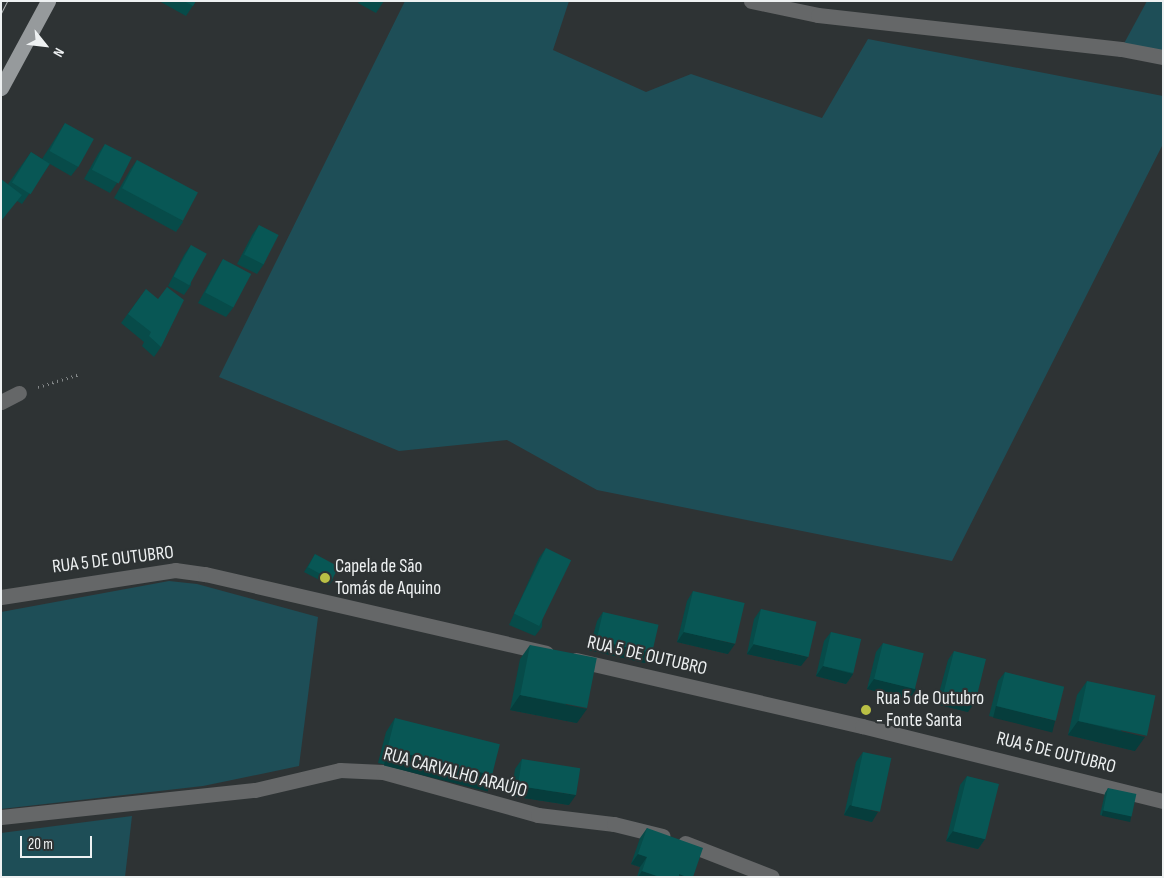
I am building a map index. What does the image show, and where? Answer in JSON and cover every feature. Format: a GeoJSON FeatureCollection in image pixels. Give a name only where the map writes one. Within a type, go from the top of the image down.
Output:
{"type":"FeatureCollection","features":[{"type":"Feature","properties":{"kind":"main road"},"geometry":{"type":"LineString","coordinates":[[1,88],[48,1]]}},
{"type":"Feature","properties":{"kind":"street"},"geometry":{"type":"LineString","coordinates":[[751,1],[818,15],[1121,49],[1163,57]]}},
{"type":"Feature","properties":{"kind":"street"},"geometry":{"type":"LineString","coordinates":[[1,389],[19,393]]}},
{"type":"Feature","properties":{"kind":"street"},"geometry":{"type":"LineString","coordinates":[[1,402],[19,393]]}},
{"type":"Feature","properties":{"kind":"street","name":"RUA 5 DE OUTUBRO"},"geometry":{"type":"LineString","coordinates":[[1,597],[135,574],[176,570],[205,574],[862,726],[1163,801]]}},
{"type":"Feature","properties":{"kind":"street","name":"RUA CARVALHO ARAÚJO"},"geometry":{"type":"LineString","coordinates":[[1,817],[255,790],[340,770],[382,772],[538,815],[614,824],[670,838],[772,877]]}},
{"type":"Feature","properties":{"kind":"path"},"geometry":{"type":"LineString","coordinates":[[19,393],[80,374]]}},
{"type":"Feature","properties":{"kind":"shaded area"},"geometry":{"type":"Polygon","coordinates":[[[405,1],[569,1],[553,50],[646,92],[691,74],[822,118],[868,39],[1163,96],[1163,144],[952,561],[597,490],[507,440],[399,451],[219,377],[405,1]]]}},
{"type":"Feature","properties":{"kind":"shaded area"},"geometry":{"type":"Polygon","coordinates":[[[1147,1],[1163,1],[1163,57],[1121,49],[1147,1]]]}},
{"type":"Feature","properties":{"kind":"shaded area"},"geometry":{"type":"Polygon","coordinates":[[[169,581],[197,584],[318,617],[299,766],[203,786],[1,809],[1,612],[169,581]]]}},
{"type":"Feature","properties":{"kind":"shaded area"},"geometry":{"type":"Polygon","coordinates":[[[132,816],[125,877],[1,877],[1,833],[132,816]]]}},
{"type":"Feature","properties":{"kind":"building"},"geometry":{"type":"Polygon","coordinates":[[[184,1],[196,1],[193,6],[184,1]]]}},
{"type":"Feature","properties":{"kind":"building"},"geometry":{"type":"Polygon","coordinates":[[[65,123],[94,139],[78,167],[49,151],[65,123]]]}},
{"type":"Feature","properties":{"kind":"building"},"geometry":{"type":"Polygon","coordinates":[[[105,144],[132,158],[119,183],[92,170],[105,144]]]}},
{"type":"Feature","properties":{"kind":"building"},"geometry":{"type":"Polygon","coordinates":[[[31,152],[50,164],[31,194],[12,183],[31,152]]]}},
{"type":"Feature","properties":{"kind":"building"},"geometry":{"type":"Polygon","coordinates":[[[137,160],[198,192],[183,221],[122,188],[137,160]]]}},
{"type":"Feature","properties":{"kind":"building"},"geometry":{"type":"Polygon","coordinates":[[[1,179],[22,195],[1,221],[1,179]]]}},
{"type":"Feature","properties":{"kind":"building"},"geometry":{"type":"Polygon","coordinates":[[[259,225],[279,235],[264,264],[244,254],[259,225]]]}},
{"type":"Feature","properties":{"kind":"building"},"geometry":{"type":"Polygon","coordinates":[[[191,245],[207,254],[189,285],[174,276],[191,245]]]}},
{"type":"Feature","properties":{"kind":"building"},"geometry":{"type":"Polygon","coordinates":[[[223,259],[251,274],[233,308],[205,293],[223,259]]]}},
{"type":"Feature","properties":{"kind":"building"},"geometry":{"type":"Polygon","coordinates":[[[167,287],[184,300],[161,347],[149,336],[151,332],[128,314],[146,289],[158,299],[167,287]]]}},
{"type":"Feature","properties":{"kind":"building"},"geometry":{"type":"Polygon","coordinates":[[[546,548],[571,560],[539,626],[514,614],[546,548]]]}},
{"type":"Feature","properties":{"kind":"building"},"geometry":{"type":"Polygon","coordinates":[[[315,554],[339,567],[332,580],[308,567],[315,554]]]}},
{"type":"Feature","properties":{"kind":"building"},"geometry":{"type":"Polygon","coordinates":[[[693,591],[745,603],[735,644],[684,632],[693,591]]]}},
{"type":"Feature","properties":{"kind":"building"},"geometry":{"type":"Polygon","coordinates":[[[761,609],[817,622],[808,657],[753,644],[761,609]]]}},
{"type":"Feature","properties":{"kind":"building"},"geometry":{"type":"Polygon","coordinates":[[[603,612],[659,625],[652,653],[596,640],[603,612]]]}},
{"type":"Feature","properties":{"kind":"building"},"geometry":{"type":"Polygon","coordinates":[[[831,632],[861,639],[853,673],[823,666],[831,632]]]}},
{"type":"Feature","properties":{"kind":"building"},"geometry":{"type":"Polygon","coordinates":[[[883,643],[924,653],[915,689],[874,679],[883,643]]]}},
{"type":"Feature","properties":{"kind":"building"},"geometry":{"type":"Polygon","coordinates":[[[530,645],[597,658],[587,708],[520,695],[530,645]]]}},
{"type":"Feature","properties":{"kind":"building"},"geometry":{"type":"Polygon","coordinates":[[[954,651],[986,659],[975,702],[943,694],[954,651]]]}},
{"type":"Feature","properties":{"kind":"building"},"geometry":{"type":"Polygon","coordinates":[[[1005,672],[1064,687],[1056,721],[997,706],[1005,672]]]}},
{"type":"Feature","properties":{"kind":"building"},"geometry":{"type":"Polygon","coordinates":[[[1087,681],[1155,696],[1147,736],[1078,721],[1087,681]]]}},
{"type":"Feature","properties":{"kind":"building"},"geometry":{"type":"Polygon","coordinates":[[[395,718],[500,744],[492,775],[387,749],[395,718]]]}},
{"type":"Feature","properties":{"kind":"building"},"geometry":{"type":"Polygon","coordinates":[[[863,752],[891,758],[880,812],[852,806],[863,752]]]}},
{"type":"Feature","properties":{"kind":"building"},"geometry":{"type":"Polygon","coordinates":[[[522,759],[580,768],[576,795],[518,786],[522,759]]]}},
{"type":"Feature","properties":{"kind":"building"},"geometry":{"type":"Polygon","coordinates":[[[967,776],[999,784],[985,839],[953,831],[967,776]]]}},
{"type":"Feature","properties":{"kind":"building"},"geometry":{"type":"Polygon","coordinates":[[[1108,788],[1136,794],[1132,817],[1103,810],[1108,788]]]}},
{"type":"Feature","properties":{"kind":"building"},"geometry":{"type":"Polygon","coordinates":[[[647,828],[703,848],[693,877],[679,874],[679,877],[660,877],[642,871],[647,857],[638,854],[647,828]]]}},
{"type":"Feature","properties":{"kind":"tram line"},"geometry":{"type":"LineString","coordinates":[[1,13],[7,1]]}},
{"type":"Feature","properties":{"kind":"place","name":"Capela de São Tomás de Aquino"},"geometry":{"type":"Point","coordinates":[325,578]}},
{"type":"Feature","properties":{"kind":"place","name":"Rua 5 de Outubro - Fonte Santa"},"geometry":{"type":"Point","coordinates":[866,710]}}]}
